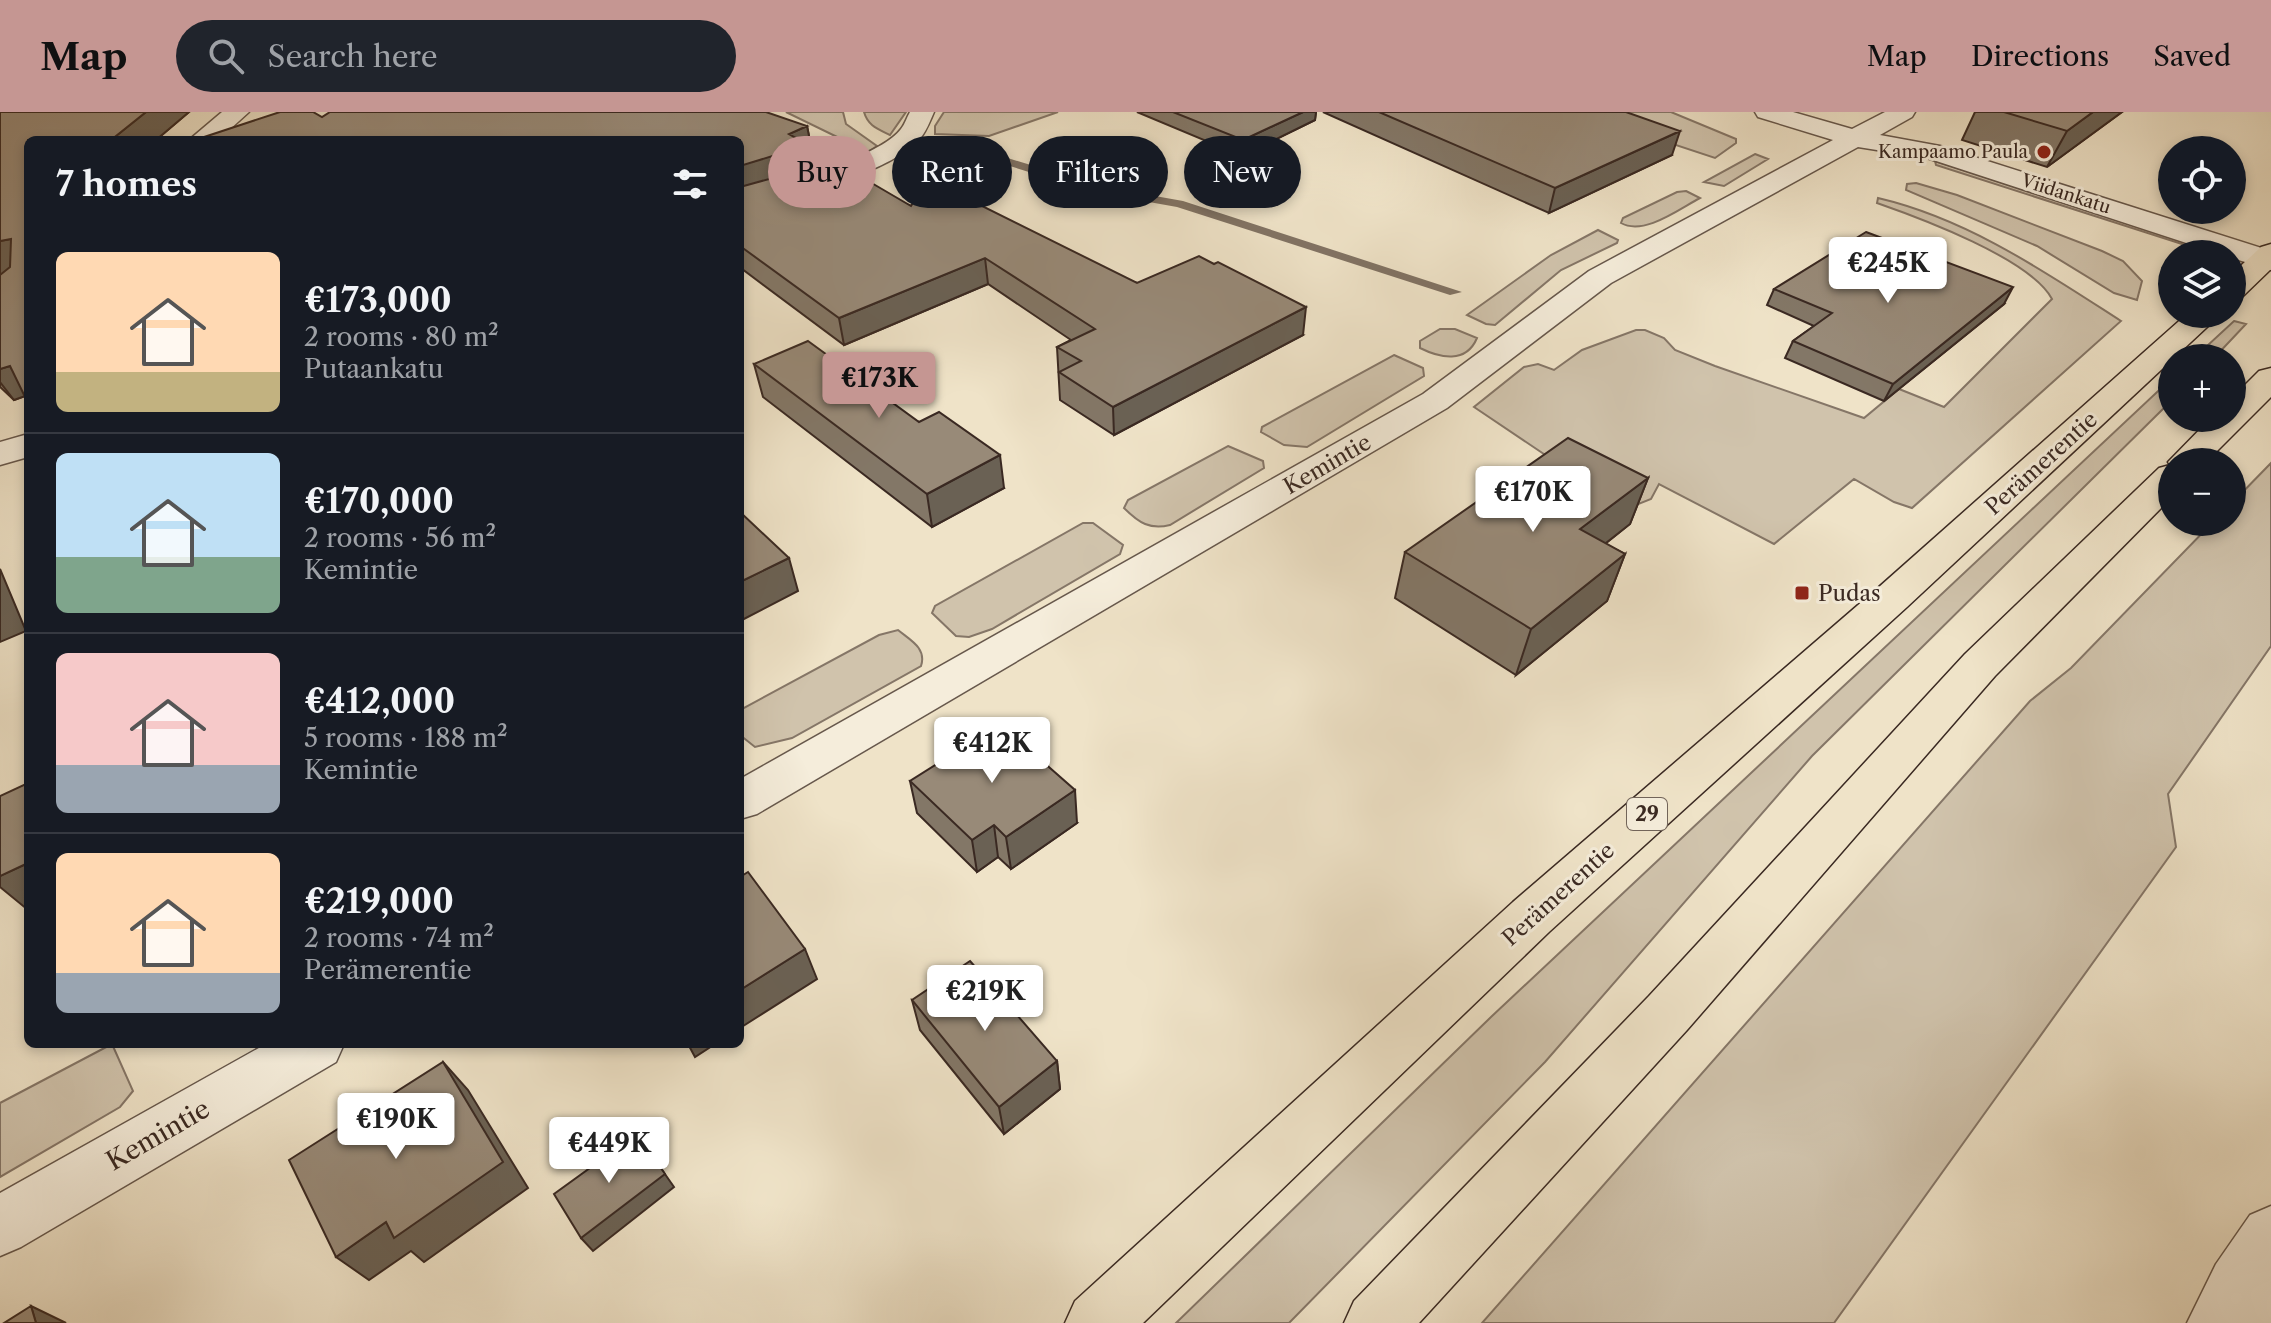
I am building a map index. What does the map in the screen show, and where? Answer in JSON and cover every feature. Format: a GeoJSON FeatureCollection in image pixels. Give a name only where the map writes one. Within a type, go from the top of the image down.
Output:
{"type":"FeatureCollection","features":[{"type":"Feature","properties":{"kind":"highway"},"geometry":{"type":"LineString","coordinates":[[2246,276],[2269,258]]}},
{"type":"Feature","properties":{"kind":"highway","name":"Perämerentie"},"geometry":{"type":"LineString","coordinates":[[1097,1323],[1531,917],[1893,597],[2190,328]]}},
{"type":"Feature","properties":{"kind":"highway"},"geometry":{"type":"LineString","coordinates":[[2246,402],[2271,378]]}},
{"type":"Feature","properties":{"kind":"highway"},"geometry":{"type":"LineString","coordinates":[[2200,448],[2216,432]]}},
{"type":"Feature","properties":{"kind":"highway"},"geometry":{"type":"LineString","coordinates":[[1376,1323],[1668,1013],[1980,665],[2158,490]]}},
{"type":"Feature","properties":{"kind":"street"},"geometry":{"type":"LineString","coordinates":[[207,136],[237,112]]}},
{"type":"Feature","properties":{"kind":"street"},"geometry":{"type":"LineString","coordinates":[[744,204],[843,171],[893,148],[910,136],[922,112]]}},
{"type":"Feature","properties":{"kind":"street","name":"Viidankatu"},"geometry":{"type":"LineString","coordinates":[[1767,112],[1858,139],[1931,151],[2269,258]]}},
{"type":"Feature","properties":{"kind":"street","name":"Kemintie"},"geometry":{"type":"LineString","coordinates":[[744,799],[1435,401],[1600,277],[1903,112]]}},
{"type":"Feature","properties":{"kind":"street","name":"Viidankatu"},"geometry":{"type":"LineString","coordinates":[[1858,139],[1908,167],[2113,238]]}},
{"type":"Feature","properties":{"kind":"street"},"geometry":{"type":"LineString","coordinates":[[2246,286],[2271,292]]}},
{"type":"Feature","properties":{"kind":"street"},"geometry":{"type":"LineString","coordinates":[[0,454],[24,446]]}},
{"type":"Feature","properties":{"kind":"street","name":"Kemintie"},"geometry":{"type":"LineString","coordinates":[[0,1226],[310,1048]]}},
{"type":"Feature","properties":{"kind":"street"},"geometry":{"type":"LineString","coordinates":[[2243,1307],[2271,1236]]}},
{"type":"Feature","properties":{"kind":"shaded area"},"geometry":{"type":"Polygon","coordinates":[[[786,112],[843,112],[846,124],[863,136],[835,136],[786,112]]]}},
{"type":"Feature","properties":{"kind":"shaded area"},"geometry":{"type":"Polygon","coordinates":[[[864,112],[906,112],[890,135],[871,124],[864,112]]]}},
{"type":"Feature","properties":{"kind":"shaded area"},"geometry":{"type":"Polygon","coordinates":[[[944,112],[1058,112],[989,136],[935,134],[935,126],[944,112]]]}},
{"type":"Feature","properties":{"kind":"shaded area"},"geometry":{"type":"Polygon","coordinates":[[[1576,112],[1671,112],[1736,139],[1736,143],[1715,158],[1576,112]]]}},
{"type":"Feature","properties":{"kind":"shaded area"},"geometry":{"type":"Polygon","coordinates":[[[1755,154],[1768,159],[1724,186],[1704,182],[1755,154]]]}},
{"type":"Feature","properties":{"kind":"shaded area"},"geometry":{"type":"Polygon","coordinates":[[[1935,161],[2182,240],[2169,240],[1936,165],[1935,161]]]}},
{"type":"Feature","properties":{"kind":"shaded area"},"geometry":{"type":"Polygon","coordinates":[[[1916,183],[1957,195],[2123,261],[2142,281],[2137,300],[2114,293],[2037,246],[1906,190],[1907,184],[1916,183]]]}},
{"type":"Feature","properties":{"kind":"shaded area"},"geometry":{"type":"Polygon","coordinates":[[[1686,191],[1700,198],[1651,224],[1630,226],[1621,223],[1623,218],[1677,192],[1686,191]]]}},
{"type":"Feature","properties":{"kind":"shaded area"},"geometry":{"type":"Polygon","coordinates":[[[1878,198],[1911,207],[1974,233],[2034,266],[2121,321],[1912,508],[1894,502],[1854,479],[1774,544],[1659,484],[1651,499],[1636,505],[1590,485],[1474,407],[1524,367],[1538,364],[1554,370],[1582,350],[1636,330],[1645,330],[1664,338],[1675,350],[1864,418],[1899,389],[1944,407],[2052,299],[2022,269],[1999,255],[1946,229],[1877,203],[1878,198]]]}},
{"type":"Feature","properties":{"kind":"shaded area"},"geometry":{"type":"Polygon","coordinates":[[[1598,230],[1618,240],[1617,243],[1561,270],[1495,325],[1467,315],[1551,255],[1598,230]]]}},
{"type":"Feature","properties":{"kind":"shaded area"},"geometry":{"type":"Polygon","coordinates":[[[2226,328],[2242,328],[2227,344],[2209,344],[2226,328]]]}},
{"type":"Feature","properties":{"kind":"shaded area"},"geometry":{"type":"Polygon","coordinates":[[[1440,329],[1455,329],[1477,338],[1466,352],[1459,355],[1444,356],[1420,348],[1420,341],[1440,329]]]}},
{"type":"Feature","properties":{"kind":"shaded area"},"geometry":{"type":"Polygon","coordinates":[[[1394,355],[1423,368],[1424,376],[1307,447],[1284,445],[1261,432],[1262,427],[1394,355]]]}},
{"type":"Feature","properties":{"kind":"shaded area"},"geometry":{"type":"Polygon","coordinates":[[[2158,391],[2158,414],[1812,756],[1545,1062],[1289,1323],[1176,1323],[1491,1017],[2158,391]]]}},
{"type":"Feature","properties":{"kind":"shaded area"},"geometry":{"type":"Polygon","coordinates":[[[1228,446],[1263,461],[1264,468],[1170,525],[1156,527],[1145,524],[1124,508],[1128,500],[1228,446]]]}},
{"type":"Feature","properties":{"kind":"shaded area"},"geometry":{"type":"Polygon","coordinates":[[[2271,463],[2271,646],[2168,794],[2176,847],[1834,1323],[1482,1323],[2030,701],[2071,668],[2199,536],[2246,536],[2246,489],[2271,463]]]}},
{"type":"Feature","properties":{"kind":"shaded area"},"geometry":{"type":"Polygon","coordinates":[[[1083,523],[1093,523],[1123,545],[1120,554],[992,629],[969,637],[956,636],[932,613],[935,606],[1083,523]]]}},
{"type":"Feature","properties":{"kind":"shaded area"},"geometry":{"type":"Polygon","coordinates":[[[898,630],[920,649],[921,666],[792,738],[755,747],[744,738],[744,708],[879,635],[898,630]]]}},
{"type":"Feature","properties":{"kind":"shaded area"},"geometry":{"type":"Polygon","coordinates":[[[104,1048],[114,1048],[133,1091],[120,1107],[0,1177],[0,1103],[104,1048]]]}},
{"type":"Feature","properties":{"kind":"building"},"geometry":{"type":"Polygon","coordinates":[[[0,112],[146,112],[116,136],[24,136],[24,395],[10,366],[0,369],[0,275],[10,267],[11,239],[0,241],[0,112]]]}},
{"type":"Feature","properties":{"kind":"building"},"geometry":{"type":"Polygon","coordinates":[[[280,112],[313,112],[322,117],[330,112],[766,112],[807,126],[789,134],[792,136],[768,136],[768,157],[744,165],[744,136],[207,136],[280,112]]]}},
{"type":"Feature","properties":{"kind":"building"},"geometry":{"type":"Polygon","coordinates":[[[1173,112],[1303,112],[1252,136],[1233,136],[1173,112]]]}},
{"type":"Feature","properties":{"kind":"building"},"geometry":{"type":"Polygon","coordinates":[[[1379,112],[1626,112],[1680,131],[1555,188],[1379,112]]]}},
{"type":"Feature","properties":{"kind":"building"},"geometry":{"type":"Polygon","coordinates":[[[2004,112],[2093,112],[2067,131],[2004,112]]]}},
{"type":"Feature","properties":{"kind":"building"},"geometry":{"type":"Polygon","coordinates":[[[768,179],[768,208],[876,208],[876,186],[892,195],[892,208],[986,208],[1137,283],[1199,256],[1214,264],[1218,262],[1306,307],[1113,407],[1059,372],[1081,361],[1057,347],[1095,329],[985,258],[839,318],[744,249],[744,186],[768,179]]]}},
{"type":"Feature","properties":{"kind":"building"},"geometry":{"type":"Polygon","coordinates":[[[1866,232],[2013,287],[1893,384],[1793,341],[1832,313],[1774,289],[1866,232]]]}},
{"type":"Feature","properties":{"kind":"building"},"geometry":{"type":"Polygon","coordinates":[[[808,341],[919,422],[939,412],[1000,455],[927,494],[754,364],[808,341]]]}},
{"type":"Feature","properties":{"kind":"building"},"geometry":{"type":"Polygon","coordinates":[[[1568,438],[1648,478],[1580,529],[1625,554],[1531,629],[1405,552],[1568,438]]]}},
{"type":"Feature","properties":{"kind":"building"},"geometry":{"type":"Polygon","coordinates":[[[744,516],[789,558],[744,580],[744,516]]]}},
{"type":"Feature","properties":{"kind":"building"},"geometry":{"type":"Polygon","coordinates":[[[1000,724],[1075,790],[1006,837],[994,825],[972,840],[910,781],[1000,724]]]}},
{"type":"Feature","properties":{"kind":"building"},"geometry":{"type":"Polygon","coordinates":[[[24,785],[24,865],[0,876],[0,796],[24,785]]]}},
{"type":"Feature","properties":{"kind":"building"},"geometry":{"type":"Polygon","coordinates":[[[748,872],[805,949],[744,987],[744,874],[748,872]]]}},
{"type":"Feature","properties":{"kind":"building"},"geometry":{"type":"Polygon","coordinates":[[[970,961],[1057,1061],[999,1107],[912,1000],[970,961]]]}},
{"type":"Feature","properties":{"kind":"building"},"geometry":{"type":"Polygon","coordinates":[[[443,1062],[503,1162],[394,1238],[386,1222],[336,1257],[289,1160],[443,1062]]]}},
{"type":"Feature","properties":{"kind":"building"},"geometry":{"type":"Polygon","coordinates":[[[637,1134],[665,1174],[581,1238],[554,1194],[637,1134]]]}},
{"type":"Feature","properties":{"kind":"building"},"geometry":{"type":"Polygon","coordinates":[[[31,1306],[36,1323],[4,1323],[31,1306]]]}},
{"type":"Feature","properties":{"kind":"waterway"},"geometry":{"type":"LineString","coordinates":[[1012,163],[1097,189],[1179,204],[1455,292]]}},
{"type":"Feature","properties":{"kind":"place","name":"Kampaamo Paula"},"geometry":{"type":"Point","coordinates":[2044,152]}},
{"type":"Feature","properties":{"kind":"place","name":"Pudas"},"geometry":{"type":"Point","coordinates":[1802,593]}}]}
